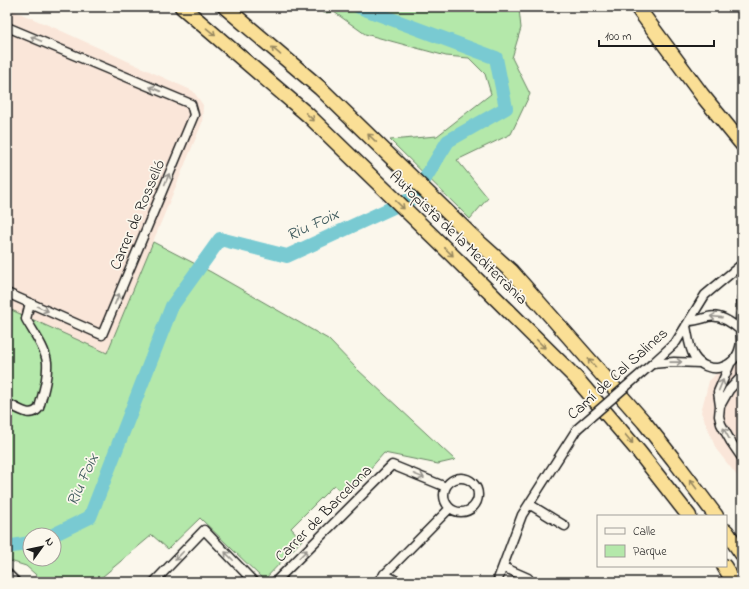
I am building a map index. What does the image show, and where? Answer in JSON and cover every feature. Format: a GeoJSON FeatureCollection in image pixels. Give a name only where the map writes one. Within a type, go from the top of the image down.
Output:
{"type":"FeatureCollection","features":[{"type":"Feature","properties":{"kind":"highway","name":"Autopista de la Mediterrània"},"geometry":{"type":"LineString","coordinates":[[182,7],[308,115],[576,378],[639,452],[688,515]]}},
{"type":"Feature","properties":{"kind":"highway","name":"Autopista de la Mediterrània"},"geometry":{"type":"LineString","coordinates":[[225,7],[320,88],[441,204],[472,236],[511,271],[648,428],[679,466],[715,515]]}},
{"type":"Feature","properties":{"kind":"highway"},"geometry":{"type":"LineString","coordinates":[[637,7],[702,95],[742,144]]}},
{"type":"Feature","properties":{"kind":"highway"},"geometry":{"type":"LineString","coordinates":[[727,532],[742,554]]}},
{"type":"Feature","properties":{"kind":"highway"},"geometry":{"type":"LineString","coordinates":[[725,567],[734,582]]}},
{"type":"Feature","properties":{"kind":"street","name":"Carrer de Rosselló"},"geometry":{"type":"LineString","coordinates":[[7,27],[191,104],[194,115],[102,335],[30,303]]}},
{"type":"Feature","properties":{"kind":"street","name":"Camí de Cal Salines"},"geometry":{"type":"LineString","coordinates":[[497,582],[516,528],[529,504],[577,429],[676,342],[706,295],[742,264]]}},
{"type":"Feature","properties":{"kind":"street"},"geometry":{"type":"LineString","coordinates":[[7,293],[30,303],[26,319],[40,344],[47,361],[46,382],[37,411],[29,413],[7,403]]}},
{"type":"Feature","properties":{"kind":"street"},"geometry":{"type":"LineString","coordinates":[[742,298],[740,308],[739,355],[730,364],[718,392],[720,406],[719,416],[721,424],[742,458]]}},
{"type":"Feature","properties":{"kind":"street"},"geometry":{"type":"LineString","coordinates":[[730,364],[716,368],[707,367],[700,363],[693,355],[687,324],[706,317],[714,316],[732,322],[740,330]]}},
{"type":"Feature","properties":{"kind":"street"},"geometry":{"type":"LineString","coordinates":[[652,364],[674,362],[700,363]]}},
{"type":"Feature","properties":{"kind":"street"},"geometry":{"type":"LineString","coordinates":[[720,406],[729,390],[742,376]]}},
{"type":"Feature","properties":{"kind":"street","name":"Carrer de Barcelona"},"geometry":{"type":"LineString","coordinates":[[275,582],[392,465],[446,487]]}},
{"type":"Feature","properties":{"kind":"street"},"geometry":{"type":"LineString","coordinates":[[458,478],[466,478],[472,482],[477,488],[478,494],[477,501],[474,506],[462,512],[450,508],[445,502],[444,494],[446,487],[451,481],[458,478]]}},
{"type":"Feature","properties":{"kind":"street"},"geometry":{"type":"LineString","coordinates":[[529,504],[565,526]]}},
{"type":"Feature","properties":{"kind":"street"},"geometry":{"type":"LineString","coordinates":[[376,582],[450,508]]}},
{"type":"Feature","properties":{"kind":"street"},"geometry":{"type":"LineString","coordinates":[[154,582],[204,530],[254,582]]}},
{"type":"Feature","properties":{"kind":"street"},"geometry":{"type":"LineString","coordinates":[[503,567],[528,578]]}},
{"type":"Feature","properties":{"kind":"street"},"geometry":{"type":"LineString","coordinates":[[7,573],[16,582]]}},
{"type":"Feature","properties":{"kind":"street"},"geometry":{"type":"LineString","coordinates":[[384,574],[399,582]]}},
{"type":"Feature","properties":{"kind":"shaded area"},"geometry":{"type":"Polygon","coordinates":[[[7,8],[55,28],[193,91],[203,105],[202,123],[107,353],[19,313],[7,338],[7,8]]]}},
{"type":"Feature","properties":{"kind":"shaded area"},"geometry":{"type":"Polygon","coordinates":[[[742,349],[742,482],[716,449],[701,412],[709,381],[742,349]]]}},
{"type":"Feature","properties":{"kind":"green space"},"geometry":{"type":"Polygon","coordinates":[[[316,7],[510,7],[519,9],[521,28],[512,58],[530,94],[511,134],[457,160],[488,198],[470,219],[390,140],[437,136],[491,94],[485,74],[469,58],[446,56],[365,34],[334,12],[324,13],[316,7]]]}},
{"type":"Feature","properties":{"kind":"green space"},"geometry":{"type":"Polygon","coordinates":[[[153,242],[211,272],[328,339],[357,369],[455,460],[438,464],[384,453],[346,496],[334,485],[291,528],[302,540],[264,580],[200,518],[168,549],[152,535],[96,582],[44,582],[27,567],[62,567],[62,527],[22,527],[22,565],[7,560],[7,308],[107,353],[153,242]]]}},
{"type":"Feature","properties":{"kind":"waterway","name":"Riu Foix"},"geometry":{"type":"LineString","coordinates":[[62,531],[90,517],[172,306],[220,239],[287,256],[413,198],[448,141],[506,108],[496,58],[359,7]]}},
{"type":"Feature","properties":{"kind":"waterway","name":"Riu Foix"},"geometry":{"type":"LineString","coordinates":[[7,547],[22,544]]}}]}
